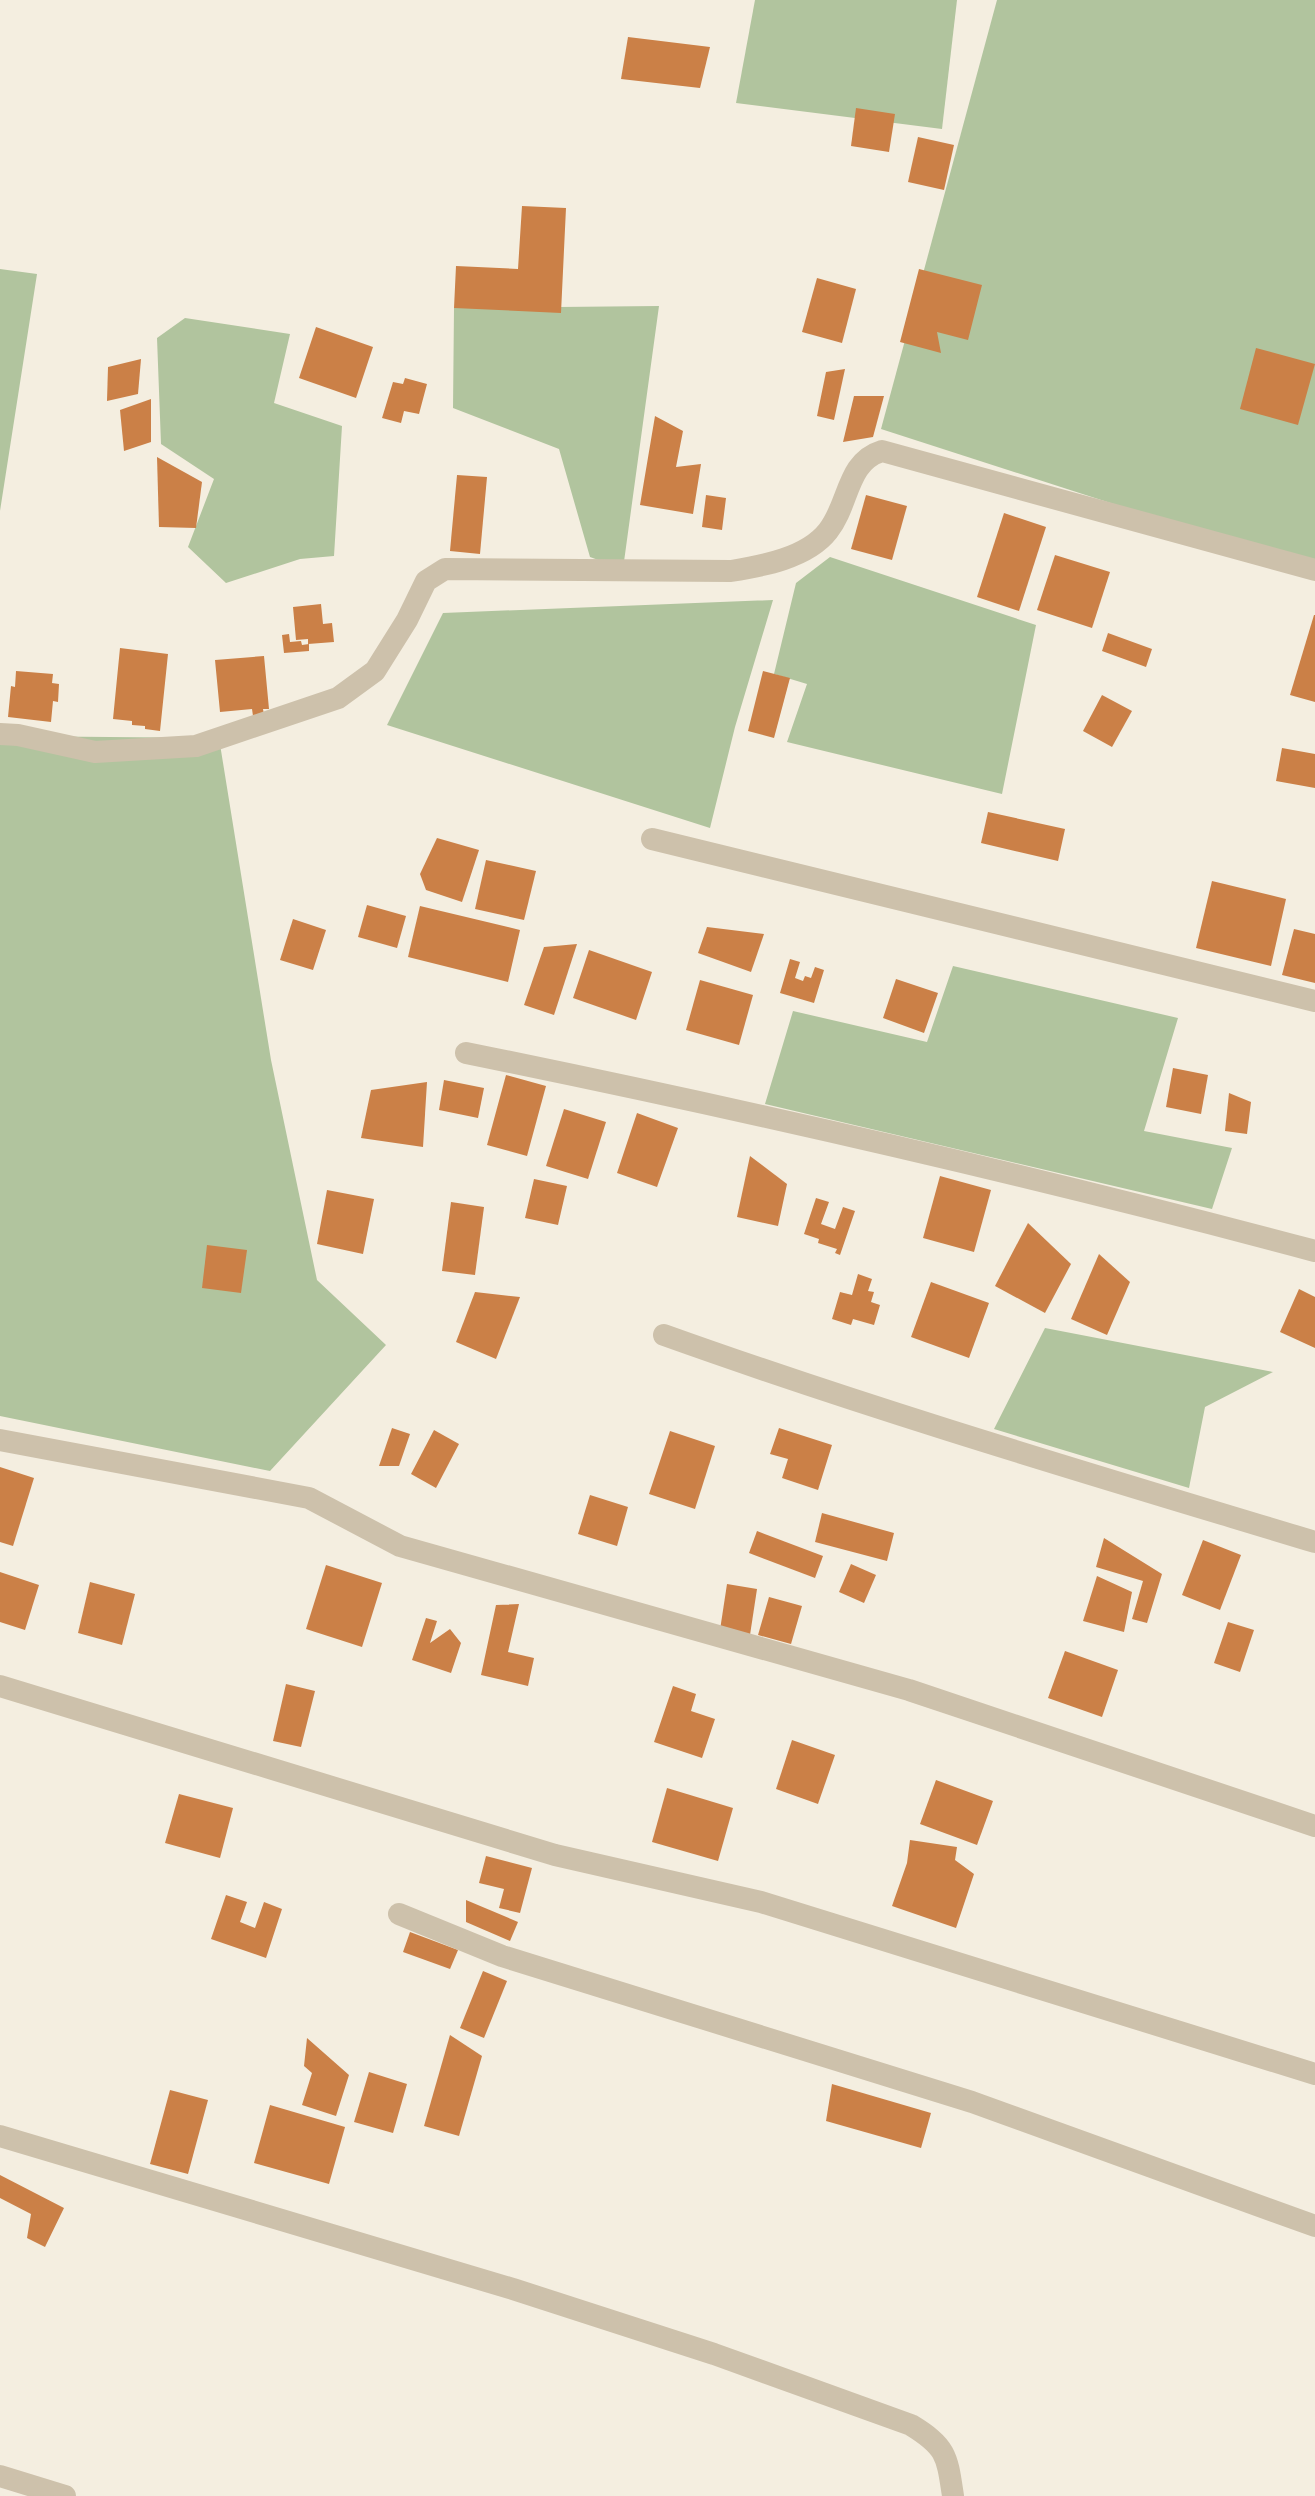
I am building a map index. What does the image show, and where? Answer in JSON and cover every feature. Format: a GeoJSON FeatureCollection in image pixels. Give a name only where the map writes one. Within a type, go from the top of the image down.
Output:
{"type":"FeatureCollection","features":[{"type":"Feature","properties":{"kind":"street"},"geometry":{"type":"LineString","coordinates":[[0,734],[95,752],[196,746],[338,698],[375,671],[407,620],[426,581],[445,569],[731,571],[772,562],[809,546],[827,532],[844,503],[858,465],[867,456],[882,451],[1315,570]]}},
{"type":"Feature","properties":{"kind":"street"},"geometry":{"type":"LineString","coordinates":[[652,839],[1315,1001]]}},
{"type":"Feature","properties":{"kind":"street"},"geometry":{"type":"LineString","coordinates":[[466,1053],[885,1143],[1105,1195],[1315,1251]]}},
{"type":"Feature","properties":{"kind":"street"},"geometry":{"type":"LineString","coordinates":[[664,1335],[795,1382],[967,1437],[1315,1542]]}},
{"type":"Feature","properties":{"kind":"street"},"geometry":{"type":"LineString","coordinates":[[0,1440],[309,1498],[400,1546],[909,1690],[1315,1826]]}},
{"type":"Feature","properties":{"kind":"street"},"geometry":{"type":"LineString","coordinates":[[0,1686],[555,1855],[761,1902],[1315,2074]]}},
{"type":"Feature","properties":{"kind":"street"},"geometry":{"type":"LineString","coordinates":[[399,1914],[502,1956],[972,2102],[1315,2226]]}},
{"type":"Feature","properties":{"kind":"street"},"geometry":{"type":"LineString","coordinates":[[0,2136],[513,2289],[714,2354],[911,2425],[934,2440],[948,2463],[953,2496]]}},
{"type":"Feature","properties":{"kind":"street"},"geometry":{"type":"LineString","coordinates":[[0,2476],[65,2496]]}},
{"type":"Feature","properties":{"kind":"green space"},"geometry":{"type":"Polygon","coordinates":[[[755,0],[957,0],[942,129],[736,103],[755,0]]]}},
{"type":"Feature","properties":{"kind":"green space"},"geometry":{"type":"Polygon","coordinates":[[[997,0],[1315,0],[1315,569],[881,429],[997,0]]]}},
{"type":"Feature","properties":{"kind":"green space"},"geometry":{"type":"Polygon","coordinates":[[[0,269],[37,274],[0,511],[0,269]]]}},
{"type":"Feature","properties":{"kind":"green space"},"geometry":{"type":"Polygon","coordinates":[[[659,306],[623,569],[590,557],[559,449],[453,408],[454,308],[659,306]]]}},
{"type":"Feature","properties":{"kind":"green space"},"geometry":{"type":"Polygon","coordinates":[[[185,318],[290,334],[274,403],[342,426],[334,556],[300,559],[226,583],[188,547],[214,479],[161,444],[157,338],[185,318]]]}},
{"type":"Feature","properties":{"kind":"green space"},"geometry":{"type":"Polygon","coordinates":[[[830,557],[1036,625],[1002,794],[787,742],[807,684],[774,674],[796,583],[830,557]]]}},
{"type":"Feature","properties":{"kind":"green space"},"geometry":{"type":"Polygon","coordinates":[[[773,600],[735,727],[710,828],[387,725],[443,613],[773,600]]]}},
{"type":"Feature","properties":{"kind":"green space"},"geometry":{"type":"Polygon","coordinates":[[[0,736],[219,738],[271,1060],[317,1280],[386,1345],[270,1471],[0,1416],[0,736]]]}},
{"type":"Feature","properties":{"kind":"green space"},"geometry":{"type":"Polygon","coordinates":[[[953,966],[1178,1018],[1144,1131],[1232,1148],[1212,1209],[765,1104],[793,1011],[927,1042],[953,966]]]}},
{"type":"Feature","properties":{"kind":"green space"},"geometry":{"type":"Polygon","coordinates":[[[1045,1328],[1273,1372],[1205,1407],[1189,1488],[994,1429],[1045,1328]]]}},
{"type":"Feature","properties":{"kind":"building"},"geometry":{"type":"Polygon","coordinates":[[[628,37],[710,47],[700,88],[621,79],[628,37]]]}},
{"type":"Feature","properties":{"kind":"building"},"geometry":{"type":"Polygon","coordinates":[[[856,108],[895,114],[889,152],[851,146],[856,108]]]}},
{"type":"Feature","properties":{"kind":"building"},"geometry":{"type":"Polygon","coordinates":[[[918,137],[954,145],[944,190],[908,182],[918,137]]]}},
{"type":"Feature","properties":{"kind":"building"},"geometry":{"type":"Polygon","coordinates":[[[522,206],[566,208],[561,313],[454,308],[456,266],[518,269],[522,206]]]}},
{"type":"Feature","properties":{"kind":"building"},"geometry":{"type":"Polygon","coordinates":[[[919,269],[982,285],[968,340],[937,332],[941,353],[900,342],[919,269]]]}},
{"type":"Feature","properties":{"kind":"building"},"geometry":{"type":"Polygon","coordinates":[[[817,278],[856,289],[842,343],[802,332],[817,278]]]}},
{"type":"Feature","properties":{"kind":"building"},"geometry":{"type":"Polygon","coordinates":[[[316,327],[373,347],[356,398],[299,378],[316,327]]]}},
{"type":"Feature","properties":{"kind":"building"},"geometry":{"type":"Polygon","coordinates":[[[1256,348],[1315,364],[1298,425],[1240,409],[1256,348]]]}},
{"type":"Feature","properties":{"kind":"building"},"geometry":{"type":"Polygon","coordinates":[[[141,359],[138,394],[107,401],[108,367],[141,359]]]}},
{"type":"Feature","properties":{"kind":"building"},"geometry":{"type":"Polygon","coordinates":[[[845,369],[834,420],[817,416],[826,372],[845,369]]]}},
{"type":"Feature","properties":{"kind":"building"},"geometry":{"type":"Polygon","coordinates":[[[405,378],[427,384],[419,414],[404,411],[401,423],[382,418],[393,382],[403,384],[405,378]]]}},
{"type":"Feature","properties":{"kind":"building"},"geometry":{"type":"Polygon","coordinates":[[[854,396],[884,396],[873,437],[843,442],[854,396]]]}},
{"type":"Feature","properties":{"kind":"building"},"geometry":{"type":"Polygon","coordinates":[[[151,399],[151,442],[124,451],[120,410],[151,399]]]}},
{"type":"Feature","properties":{"kind":"building"},"geometry":{"type":"Polygon","coordinates":[[[655,416],[683,431],[676,467],[701,464],[693,514],[640,505],[655,416]]]}},
{"type":"Feature","properties":{"kind":"building"},"geometry":{"type":"Polygon","coordinates":[[[157,457],[202,482],[196,528],[159,527],[157,457]]]}},
{"type":"Feature","properties":{"kind":"building"},"geometry":{"type":"Polygon","coordinates":[[[457,475],[487,477],[480,554],[450,551],[457,475]]]}},
{"type":"Feature","properties":{"kind":"building"},"geometry":{"type":"Polygon","coordinates":[[[706,495],[726,498],[722,530],[702,527],[706,495]]]}},
{"type":"Feature","properties":{"kind":"building"},"geometry":{"type":"Polygon","coordinates":[[[866,495],[907,506],[892,560],[851,549],[866,495]]]}},
{"type":"Feature","properties":{"kind":"building"},"geometry":{"type":"Polygon","coordinates":[[[1004,513],[1046,527],[1019,611],[977,597],[1004,513]]]}},
{"type":"Feature","properties":{"kind":"building"},"geometry":{"type":"Polygon","coordinates":[[[1055,555],[1110,572],[1092,628],[1037,610],[1055,555]]]}},
{"type":"Feature","properties":{"kind":"building"},"geometry":{"type":"Polygon","coordinates":[[[321,604],[323,624],[332,623],[334,642],[308,644],[308,639],[296,640],[293,607],[321,604]]]}},
{"type":"Feature","properties":{"kind":"building"},"geometry":{"type":"Polygon","coordinates":[[[1315,615],[1315,702],[1290,695],[1315,615]]]}},
{"type":"Feature","properties":{"kind":"building"},"geometry":{"type":"Polygon","coordinates":[[[1108,633],[1152,649],[1146,667],[1102,651],[1108,633]]]}},
{"type":"Feature","properties":{"kind":"building"},"geometry":{"type":"Polygon","coordinates":[[[289,634],[290,642],[309,644],[309,651],[284,653],[282,635],[289,634]]]}},
{"type":"Feature","properties":{"kind":"building"},"geometry":{"type":"Polygon","coordinates":[[[120,648],[168,654],[160,731],[132,725],[132,721],[113,719],[120,648]]]}},
{"type":"Feature","properties":{"kind":"building"},"geometry":{"type":"Polygon","coordinates":[[[264,656],[269,709],[263,709],[264,715],[253,716],[252,709],[220,712],[215,660],[264,656]]]}},
{"type":"Feature","properties":{"kind":"building"},"geometry":{"type":"Polygon","coordinates":[[[16,671],[53,674],[52,683],[59,684],[58,702],[53,701],[51,722],[8,717],[16,671]]]}},
{"type":"Feature","properties":{"kind":"building"},"geometry":{"type":"Polygon","coordinates":[[[763,671],[790,678],[774,738],[748,731],[763,671]]]}},
{"type":"Feature","properties":{"kind":"building"},"geometry":{"type":"Polygon","coordinates":[[[1102,695],[1132,711],[1112,747],[1083,731],[1102,695]]]}},
{"type":"Feature","properties":{"kind":"building"},"geometry":{"type":"Polygon","coordinates":[[[1282,748],[1315,754],[1315,788],[1276,781],[1282,748]]]}},
{"type":"Feature","properties":{"kind":"building"},"geometry":{"type":"Polygon","coordinates":[[[988,812],[1065,829],[1058,861],[981,843],[988,812]]]}},
{"type":"Feature","properties":{"kind":"building"},"geometry":{"type":"Polygon","coordinates":[[[437,838],[479,850],[462,902],[426,890],[420,874],[437,838]]]}},
{"type":"Feature","properties":{"kind":"building"},"geometry":{"type":"Polygon","coordinates":[[[486,860],[536,871],[524,920],[475,909],[486,860]]]}},
{"type":"Feature","properties":{"kind":"building"},"geometry":{"type":"Polygon","coordinates":[[[1212,881],[1286,899],[1271,966],[1196,948],[1212,881]]]}},
{"type":"Feature","properties":{"kind":"building"},"geometry":{"type":"Polygon","coordinates":[[[367,905],[406,916],[397,948],[358,937],[367,905]]]}},
{"type":"Feature","properties":{"kind":"building"},"geometry":{"type":"Polygon","coordinates":[[[420,906],[520,930],[508,982],[408,957],[420,906]]]}},
{"type":"Feature","properties":{"kind":"building"},"geometry":{"type":"Polygon","coordinates":[[[293,919],[326,930],[313,970],[280,960],[293,919]]]}},
{"type":"Feature","properties":{"kind":"building"},"geometry":{"type":"Polygon","coordinates":[[[707,927],[764,934],[751,972],[698,953],[707,927]]]}},
{"type":"Feature","properties":{"kind":"building"},"geometry":{"type":"Polygon","coordinates":[[[1294,929],[1315,934],[1315,983],[1282,975],[1294,929]]]}},
{"type":"Feature","properties":{"kind":"building"},"geometry":{"type":"Polygon","coordinates":[[[577,944],[554,1015],[524,1005],[544,947],[577,944]]]}},
{"type":"Feature","properties":{"kind":"building"},"geometry":{"type":"Polygon","coordinates":[[[589,950],[652,972],[636,1020],[573,998],[589,950]]]}},
{"type":"Feature","properties":{"kind":"building"},"geometry":{"type":"Polygon","coordinates":[[[790,959],[800,962],[795,978],[803,981],[805,976],[811,978],[815,967],[824,970],[814,1003],[780,993],[790,959]]]}},
{"type":"Feature","properties":{"kind":"building"},"geometry":{"type":"Polygon","coordinates":[[[896,979],[938,993],[924,1033],[883,1018],[896,979]]]}},
{"type":"Feature","properties":{"kind":"building"},"geometry":{"type":"Polygon","coordinates":[[[700,980],[753,995],[739,1045],[686,1030],[700,980]]]}},
{"type":"Feature","properties":{"kind":"building"},"geometry":{"type":"Polygon","coordinates":[[[1173,1068],[1208,1075],[1201,1114],[1166,1107],[1173,1068]]]}},
{"type":"Feature","properties":{"kind":"building"},"geometry":{"type":"Polygon","coordinates":[[[506,1075],[546,1086],[527,1156],[487,1145],[506,1075]]]}},
{"type":"Feature","properties":{"kind":"building"},"geometry":{"type":"Polygon","coordinates":[[[444,1080],[484,1088],[478,1118],[439,1110],[444,1080]]]}},
{"type":"Feature","properties":{"kind":"building"},"geometry":{"type":"Polygon","coordinates":[[[427,1082],[423,1147],[361,1138],[371,1090],[427,1082]]]}},
{"type":"Feature","properties":{"kind":"building"},"geometry":{"type":"Polygon","coordinates":[[[1229,1093],[1251,1102],[1247,1134],[1225,1131],[1229,1093]]]}},
{"type":"Feature","properties":{"kind":"building"},"geometry":{"type":"Polygon","coordinates":[[[564,1109],[606,1122],[588,1179],[546,1166],[564,1109]]]}},
{"type":"Feature","properties":{"kind":"building"},"geometry":{"type":"Polygon","coordinates":[[[637,1113],[678,1128],[657,1187],[617,1173],[637,1113]]]}},
{"type":"Feature","properties":{"kind":"building"},"geometry":{"type":"Polygon","coordinates":[[[750,1156],[787,1184],[778,1226],[737,1217],[750,1156]]]}},
{"type":"Feature","properties":{"kind":"building"},"geometry":{"type":"Polygon","coordinates":[[[940,1176],[991,1190],[974,1252],[923,1238],[940,1176]]]}},
{"type":"Feature","properties":{"kind":"building"},"geometry":{"type":"Polygon","coordinates":[[[534,1179],[567,1186],[558,1225],[525,1218],[534,1179]]]}},
{"type":"Feature","properties":{"kind":"building"},"geometry":{"type":"Polygon","coordinates":[[[327,1190],[374,1199],[363,1254],[317,1244],[327,1190]]]}},
{"type":"Feature","properties":{"kind":"building"},"geometry":{"type":"Polygon","coordinates":[[[816,1198],[829,1202],[821,1224],[835,1229],[843,1207],[855,1211],[840,1255],[835,1253],[837,1249],[818,1243],[819,1239],[804,1234],[816,1198]]]}},
{"type":"Feature","properties":{"kind":"building"},"geometry":{"type":"Polygon","coordinates":[[[451,1202],[484,1207],[475,1275],[442,1271],[451,1202]]]}},
{"type":"Feature","properties":{"kind":"building"},"geometry":{"type":"Polygon","coordinates":[[[1028,1223],[1071,1264],[1045,1313],[995,1286],[1028,1223]]]}},
{"type":"Feature","properties":{"kind":"building"},"geometry":{"type":"Polygon","coordinates":[[[207,1245],[247,1250],[241,1293],[202,1288],[207,1245]]]}},
{"type":"Feature","properties":{"kind":"building"},"geometry":{"type":"Polygon","coordinates":[[[1099,1254],[1130,1282],[1107,1335],[1071,1319],[1099,1254]]]}},
{"type":"Feature","properties":{"kind":"building"},"geometry":{"type":"Polygon","coordinates":[[[858,1274],[872,1279],[868,1291],[874,1292],[871,1302],[880,1305],[874,1325],[853,1319],[851,1325],[832,1319],[840,1292],[852,1295],[858,1274]]]}},
{"type":"Feature","properties":{"kind":"building"},"geometry":{"type":"Polygon","coordinates":[[[931,1282],[989,1303],[969,1358],[911,1337],[931,1282]]]}},
{"type":"Feature","properties":{"kind":"building"},"geometry":{"type":"Polygon","coordinates":[[[1299,1289],[1315,1297],[1315,1348],[1280,1332],[1299,1289]]]}},
{"type":"Feature","properties":{"kind":"building"},"geometry":{"type":"Polygon","coordinates":[[[475,1292],[520,1297],[496,1359],[456,1342],[475,1292]]]}},
{"type":"Feature","properties":{"kind":"building"},"geometry":{"type":"Polygon","coordinates":[[[392,1428],[410,1434],[399,1466],[379,1466],[392,1428]]]}},
{"type":"Feature","properties":{"kind":"building"},"geometry":{"type":"Polygon","coordinates":[[[779,1428],[832,1445],[818,1490],[782,1478],[788,1459],[770,1454],[779,1428]]]}},
{"type":"Feature","properties":{"kind":"building"},"geometry":{"type":"Polygon","coordinates":[[[434,1430],[459,1444],[436,1488],[411,1474],[434,1430]]]}},
{"type":"Feature","properties":{"kind":"building"},"geometry":{"type":"Polygon","coordinates":[[[670,1431],[715,1446],[695,1509],[649,1494],[670,1431]]]}},
{"type":"Feature","properties":{"kind":"building"},"geometry":{"type":"Polygon","coordinates":[[[0,1467],[34,1478],[13,1546],[0,1542],[0,1467]]]}},
{"type":"Feature","properties":{"kind":"building"},"geometry":{"type":"Polygon","coordinates":[[[590,1495],[628,1507],[617,1546],[578,1534],[590,1495]]]}},
{"type":"Feature","properties":{"kind":"building"},"geometry":{"type":"Polygon","coordinates":[[[822,1513],[894,1533],[887,1561],[815,1542],[822,1513]]]}},
{"type":"Feature","properties":{"kind":"building"},"geometry":{"type":"Polygon","coordinates":[[[757,1531],[823,1556],[815,1578],[749,1553],[757,1531]]]}},
{"type":"Feature","properties":{"kind":"building"},"geometry":{"type":"Polygon","coordinates":[[[1104,1538],[1162,1574],[1147,1623],[1132,1619],[1143,1581],[1096,1567],[1104,1538]]]}},
{"type":"Feature","properties":{"kind":"building"},"geometry":{"type":"Polygon","coordinates":[[[1203,1540],[1241,1555],[1220,1610],[1182,1595],[1203,1540]]]}},
{"type":"Feature","properties":{"kind":"building"},"geometry":{"type":"Polygon","coordinates":[[[851,1564],[876,1575],[864,1603],[839,1592],[851,1564]]]}},
{"type":"Feature","properties":{"kind":"building"},"geometry":{"type":"Polygon","coordinates":[[[326,1565],[382,1583],[362,1647],[306,1629],[326,1565]]]}},
{"type":"Feature","properties":{"kind":"building"},"geometry":{"type":"Polygon","coordinates":[[[0,1572],[39,1585],[25,1630],[0,1622],[0,1572]]]}},
{"type":"Feature","properties":{"kind":"building"},"geometry":{"type":"Polygon","coordinates":[[[1097,1576],[1132,1592],[1124,1632],[1083,1621],[1097,1576]]]}},
{"type":"Feature","properties":{"kind":"building"},"geometry":{"type":"Polygon","coordinates":[[[90,1582],[135,1594],[122,1645],[78,1633],[90,1582]]]}},
{"type":"Feature","properties":{"kind":"building"},"geometry":{"type":"Polygon","coordinates":[[[727,1584],[757,1589],[750,1635],[720,1630],[727,1584]]]}},
{"type":"Feature","properties":{"kind":"building"},"geometry":{"type":"Polygon","coordinates":[[[769,1597],[802,1606],[791,1644],[758,1635],[769,1597]]]}},
{"type":"Feature","properties":{"kind":"building"},"geometry":{"type":"Polygon","coordinates":[[[519,1604],[508,1652],[534,1658],[528,1686],[481,1675],[496,1605],[519,1604]]]}},
{"type":"Feature","properties":{"kind":"building"},"geometry":{"type":"Polygon","coordinates":[[[426,1618],[437,1621],[430,1643],[450,1629],[461,1643],[451,1673],[412,1660],[426,1618]]]}},
{"type":"Feature","properties":{"kind":"building"},"geometry":{"type":"Polygon","coordinates":[[[1228,1622],[1254,1630],[1240,1672],[1214,1663],[1228,1622]]]}},
{"type":"Feature","properties":{"kind":"building"},"geometry":{"type":"Polygon","coordinates":[[[1065,1651],[1118,1670],[1102,1717],[1048,1698],[1065,1651]]]}},
{"type":"Feature","properties":{"kind":"building"},"geometry":{"type":"Polygon","coordinates":[[[286,1684],[315,1691],[301,1747],[273,1741],[286,1684]]]}},
{"type":"Feature","properties":{"kind":"building"},"geometry":{"type":"Polygon","coordinates":[[[673,1686],[696,1694],[691,1711],[715,1719],[702,1758],[654,1742],[673,1686]]]}},
{"type":"Feature","properties":{"kind":"building"},"geometry":{"type":"Polygon","coordinates":[[[792,1740],[835,1755],[818,1804],[776,1789],[792,1740]]]}},
{"type":"Feature","properties":{"kind":"building"},"geometry":{"type":"Polygon","coordinates":[[[936,1780],[993,1801],[977,1845],[920,1824],[936,1780]]]}},
{"type":"Feature","properties":{"kind":"building"},"geometry":{"type":"Polygon","coordinates":[[[667,1788],[733,1808],[718,1861],[652,1842],[667,1788]]]}},
{"type":"Feature","properties":{"kind":"building"},"geometry":{"type":"Polygon","coordinates":[[[179,1794],[233,1808],[220,1858],[165,1843],[179,1794]]]}},
{"type":"Feature","properties":{"kind":"building"},"geometry":{"type":"Polygon","coordinates":[[[910,1840],[957,1847],[955,1860],[974,1874],[956,1928],[892,1906],[907,1863],[910,1840]]]}},
{"type":"Feature","properties":{"kind":"building"},"geometry":{"type":"Polygon","coordinates":[[[486,1856],[532,1868],[520,1913],[499,1908],[504,1889],[479,1883],[486,1856]]]}},
{"type":"Feature","properties":{"kind":"building"},"geometry":{"type":"Polygon","coordinates":[[[226,1895],[247,1902],[240,1922],[255,1928],[264,1902],[282,1909],[266,1958],[211,1939],[226,1895]]]}},
{"type":"Feature","properties":{"kind":"building"},"geometry":{"type":"Polygon","coordinates":[[[466,1900],[518,1922],[510,1941],[466,1922],[466,1900]]]}},
{"type":"Feature","properties":{"kind":"building"},"geometry":{"type":"Polygon","coordinates":[[[410,1932],[458,1950],[450,1969],[403,1952],[410,1932]]]}},
{"type":"Feature","properties":{"kind":"building"},"geometry":{"type":"Polygon","coordinates":[[[483,1971],[507,1981],[484,2038],[460,2028],[483,1971]]]}},
{"type":"Feature","properties":{"kind":"building"},"geometry":{"type":"Polygon","coordinates":[[[450,2035],[482,2056],[459,2136],[424,2126],[450,2035]]]}},
{"type":"Feature","properties":{"kind":"building"},"geometry":{"type":"Polygon","coordinates":[[[307,2038],[349,2075],[336,2116],[302,2105],[312,2073],[304,2066],[307,2038]]]}},
{"type":"Feature","properties":{"kind":"building"},"geometry":{"type":"Polygon","coordinates":[[[369,2072],[407,2084],[393,2133],[354,2122],[369,2072]]]}},
{"type":"Feature","properties":{"kind":"building"},"geometry":{"type":"Polygon","coordinates":[[[832,2084],[931,2113],[921,2148],[826,2121],[832,2084]]]}},
{"type":"Feature","properties":{"kind":"building"},"geometry":{"type":"Polygon","coordinates":[[[170,2090],[208,2100],[188,2174],[150,2164],[170,2090]]]}},
{"type":"Feature","properties":{"kind":"building"},"geometry":{"type":"Polygon","coordinates":[[[270,2105],[345,2127],[329,2184],[254,2163],[270,2105]]]}},
{"type":"Feature","properties":{"kind":"building"},"geometry":{"type":"Polygon","coordinates":[[[0,2175],[64,2208],[45,2247],[27,2238],[31,2214],[0,2198],[0,2175]]]}}]}
